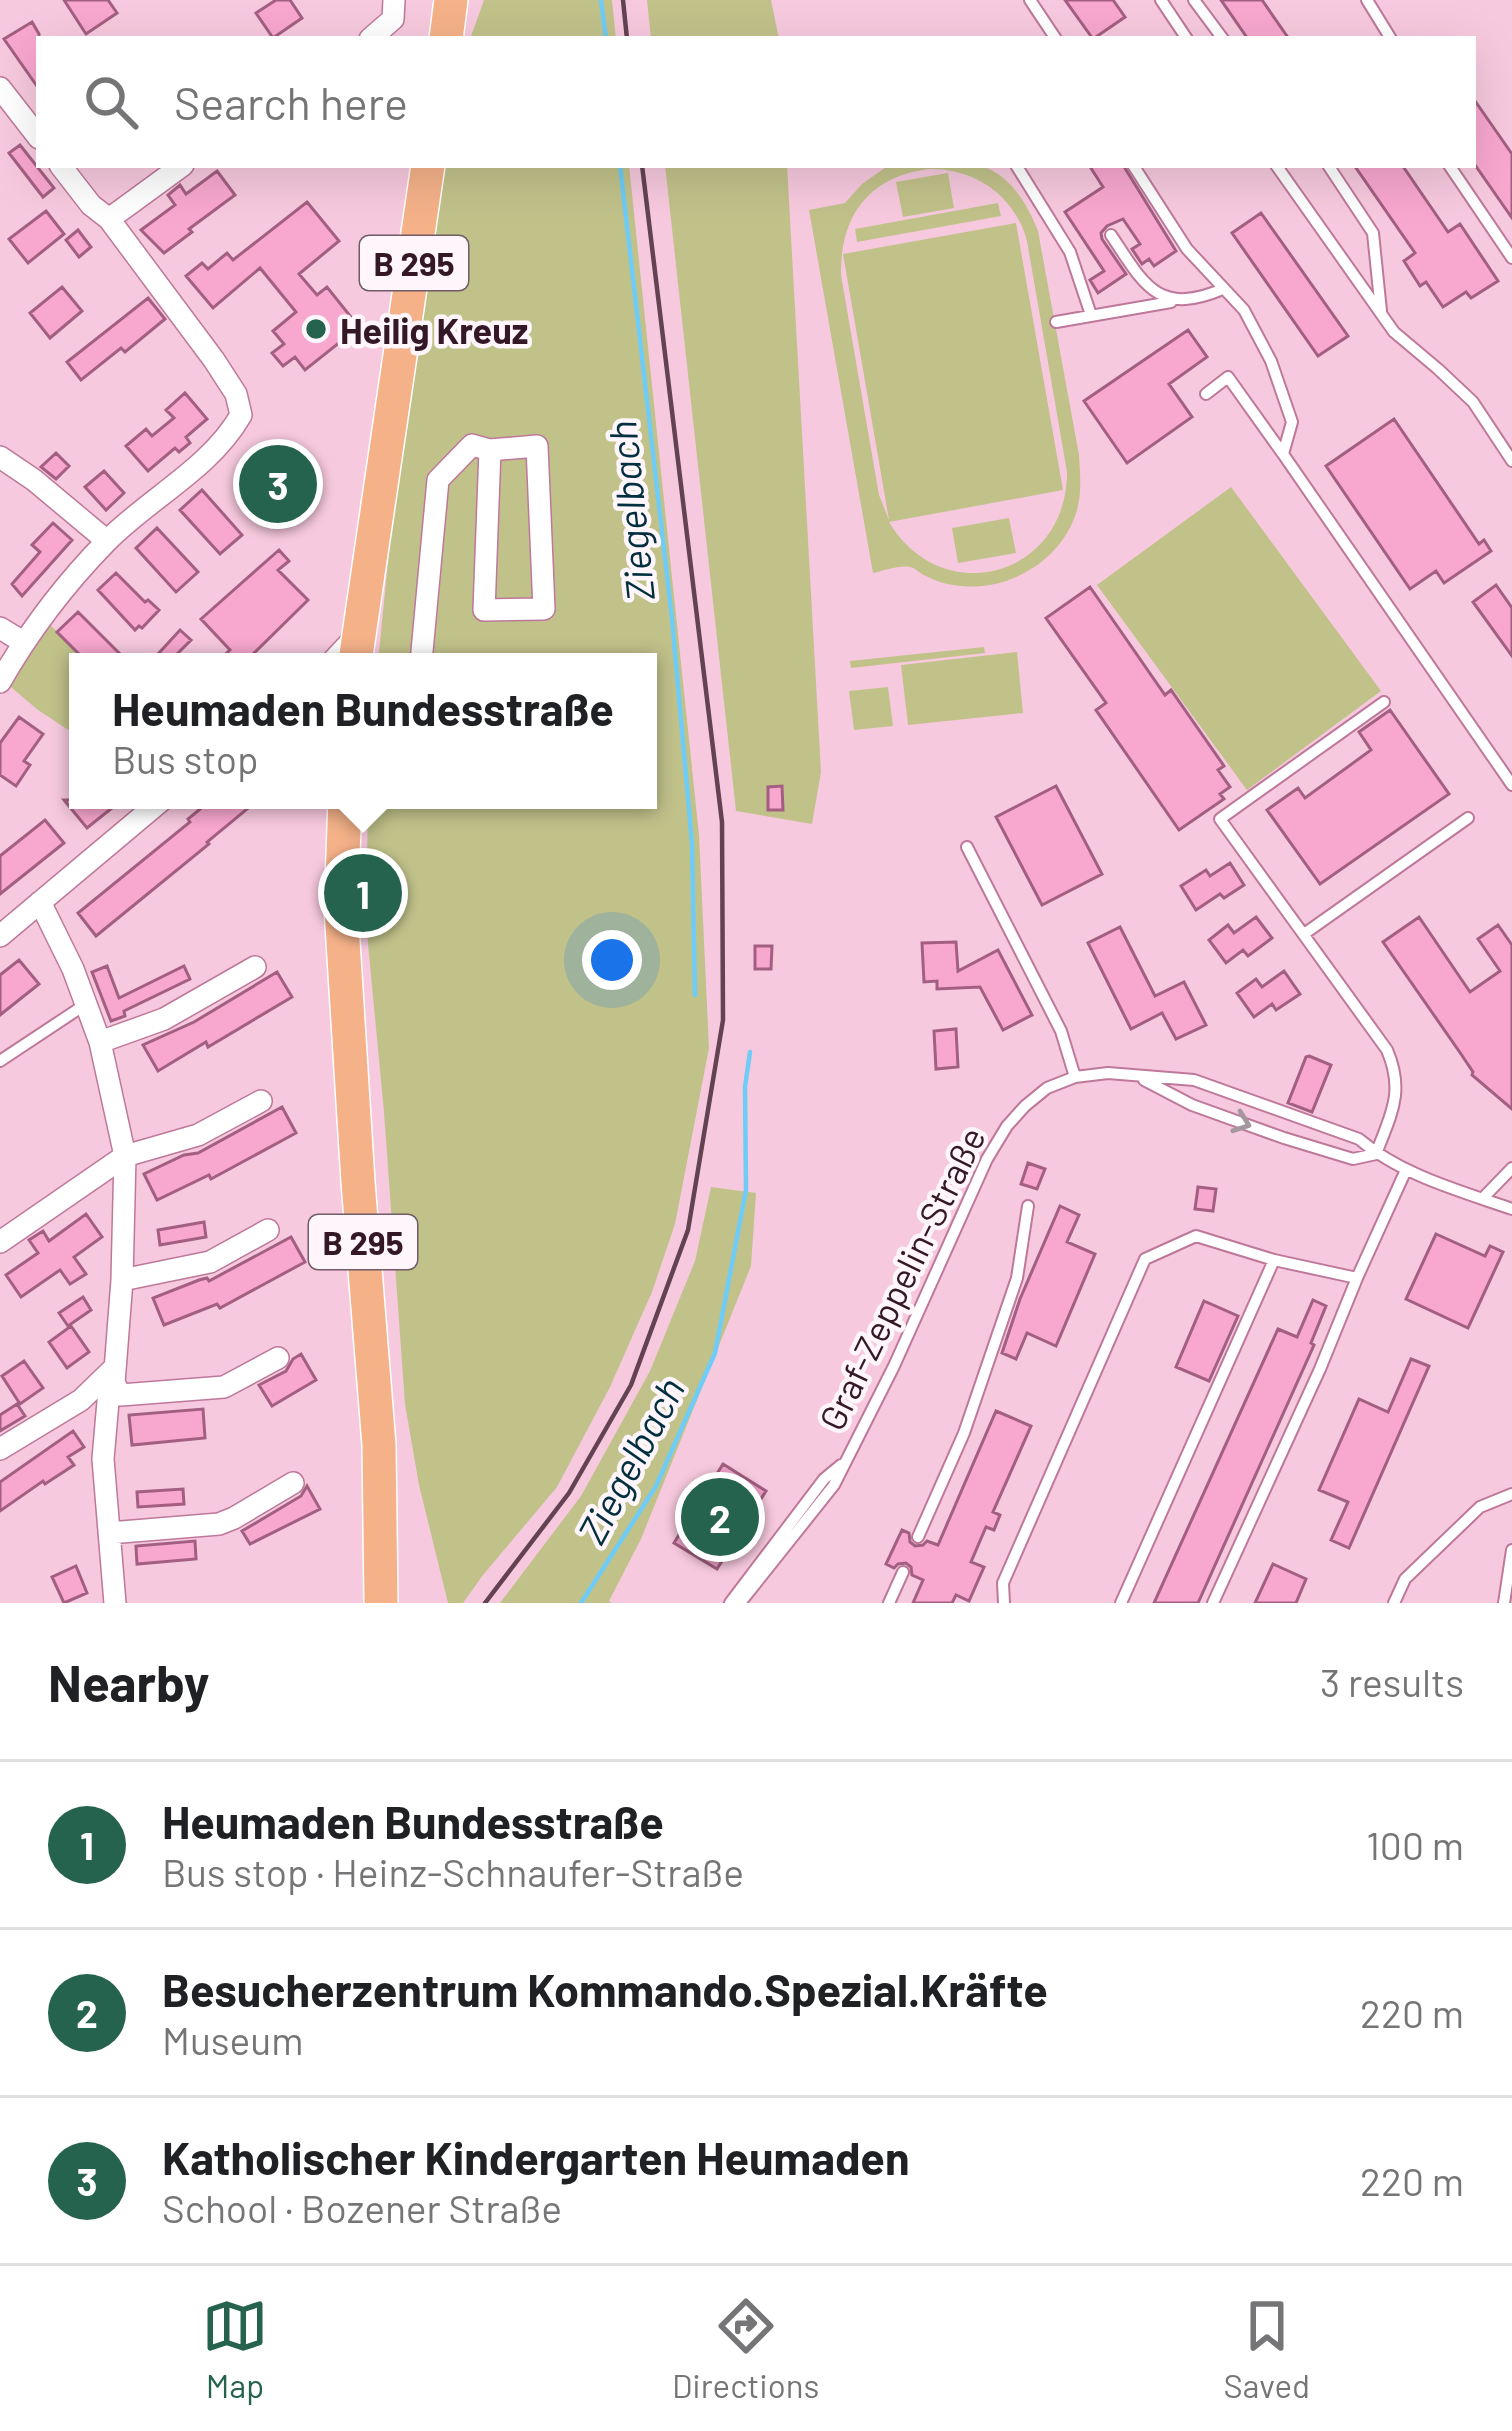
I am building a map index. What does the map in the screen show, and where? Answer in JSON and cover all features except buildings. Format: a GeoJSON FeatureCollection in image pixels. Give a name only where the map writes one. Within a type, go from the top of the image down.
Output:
{"type":"FeatureCollection","features":[{"type":"Feature","properties":{"kind":"main road"},"geometry":{"type":"LineString","coordinates":[[446,36],[451,0]]}},
{"type":"Feature","properties":{"kind":"main road","name":"B 295"},"geometry":{"type":"LineString","coordinates":[[357,648],[428,168]]}},
{"type":"Feature","properties":{"kind":"main road","name":"B 295"},"geometry":{"type":"LineString","coordinates":[[345,809],[341,909],[379,1445],[381,1603]]}},
{"type":"Feature","properties":{"kind":"street"},"geometry":{"type":"LineString","coordinates":[[374,36],[393,20],[394,0]]}},
{"type":"Feature","properties":{"kind":"street"},"geometry":{"type":"LineString","coordinates":[[0,88],[36,134]]}},
{"type":"Feature","properties":{"kind":"street"},"geometry":{"type":"LineString","coordinates":[[0,682],[23,642],[107,541],[220,446],[241,416],[236,394],[214,360],[109,219],[91,205],[62,168]]}},
{"type":"Feature","properties":{"kind":"street"},"geometry":{"type":"LineString","coordinates":[[109,219],[179,168]]}},
{"type":"Feature","properties":{"kind":"street"},"geometry":{"type":"LineString","coordinates":[[422,653],[438,480],[472,445],[490,450],[537,446],[544,609],[484,610],[490,450]]}},
{"type":"Feature","properties":{"kind":"street"},"geometry":{"type":"LineString","coordinates":[[0,457],[107,541]]}},
{"type":"Feature","properties":{"kind":"street"},"geometry":{"type":"LineString","coordinates":[[0,628],[23,642]]}},
{"type":"Feature","properties":{"kind":"street"},"geometry":{"type":"LineString","coordinates":[[0,936],[151,809]]}},
{"type":"Feature","properties":{"kind":"street"},"geometry":{"type":"LineString","coordinates":[[40,902],[73,969],[100,1042],[125,1156],[122,1280],[103,1459],[115,1603]]}},
{"type":"Feature","properties":{"kind":"street"},"geometry":{"type":"LineString","coordinates":[[100,1042],[164,1019],[255,967]]}},
{"type":"Feature","properties":{"kind":"street"},"geometry":{"type":"LineString","coordinates":[[0,1242],[125,1156],[198,1136],[261,1101]]}},
{"type":"Feature","properties":{"kind":"street"},"geometry":{"type":"LineString","coordinates":[[122,1280],[210,1262],[268,1230]]}},
{"type":"Feature","properties":{"kind":"street"},"geometry":{"type":"LineString","coordinates":[[115,1375],[122,1395],[224,1387],[278,1358]]}},
{"type":"Feature","properties":{"kind":"street"},"geometry":{"type":"LineString","coordinates":[[0,1449],[115,1375]]}},
{"type":"Feature","properties":{"kind":"street"},"geometry":{"type":"LineString","coordinates":[[109,1533],[219,1524],[293,1484]]}},
{"type":"Feature","properties":{"kind":"lane"},"geometry":{"type":"LineString","coordinates":[[1030,0],[1054,36]]}},
{"type":"Feature","properties":{"kind":"lane"},"geometry":{"type":"LineString","coordinates":[[1161,0],[1185,36]]}},
{"type":"Feature","properties":{"kind":"lane"},"geometry":{"type":"LineString","coordinates":[[1194,0],[1220,36]]}},
{"type":"Feature","properties":{"kind":"lane"},"geometry":{"type":"LineString","coordinates":[[1367,0],[1389,36]]}},
{"type":"Feature","properties":{"kind":"lane"},"geometry":{"type":"LineString","coordinates":[[1018,168],[1070,252],[1091,315]]}},
{"type":"Feature","properties":{"kind":"lane"},"geometry":{"type":"LineString","coordinates":[[1135,168],[1187,249],[1244,310],[1271,361],[1292,422],[1283,454]]}},
{"type":"Feature","properties":{"kind":"lane"},"geometry":{"type":"LineString","coordinates":[[1278,168],[1394,332],[1473,403],[1512,461]]}},
{"type":"Feature","properties":{"kind":"lane"},"geometry":{"type":"LineString","coordinates":[[1330,168],[1373,232],[1381,315]]}},
{"type":"Feature","properties":{"kind":"lane"},"geometry":{"type":"LineString","coordinates":[[1450,168],[1512,258]]}},
{"type":"Feature","properties":{"kind":"lane"},"geometry":{"type":"LineString","coordinates":[[1111,236],[1136,273],[1173,302]]}},
{"type":"Feature","properties":{"kind":"lane"},"geometry":{"type":"LineString","coordinates":[[1056,322],[1201,298],[1223,289]]}},
{"type":"Feature","properties":{"kind":"lane"},"geometry":{"type":"LineString","coordinates":[[1206,394],[1228,377],[1512,785]]}},
{"type":"Feature","properties":{"kind":"lane"},"geometry":{"type":"LineString","coordinates":[[1376,1154],[1396,1096],[1397,1080],[1387,1050],[1220,819],[1384,702]]}},
{"type":"Feature","properties":{"kind":"lane"},"geometry":{"type":"LineString","coordinates":[[1304,934],[1468,818]]}},
{"type":"Feature","properties":{"kind":"lane"},"geometry":{"type":"LineString","coordinates":[[967,847],[1060,1031],[1075,1077]]}},
{"type":"Feature","properties":{"kind":"lane"},"geometry":{"type":"LineString","coordinates":[[0,1061],[86,1004]]}},
{"type":"Feature","properties":{"kind":"lane","name":"Graf-Zeppelin-Straße"},"geometry":{"type":"LineString","coordinates":[[740,1603],[834,1484],[894,1366],[987,1159],[1007,1126],[1047,1088],[1075,1077],[1108,1073],[1194,1080],[1359,1139],[1406,1170],[1512,1209]]}},
{"type":"Feature","properties":{"kind":"lane","name":"Graf-Zeppelin-Straße"},"geometry":{"type":"LineString","coordinates":[[1136,1076],[1192,1105],[1284,1138],[1352,1160],[1376,1154]]}},
{"type":"Feature","properties":{"kind":"lane"},"geometry":{"type":"LineString","coordinates":[[1481,1198],[1512,1168]]}},
{"type":"Feature","properties":{"kind":"lane"},"geometry":{"type":"LineString","coordinates":[[1213,1603],[1406,1170]]}},
{"type":"Feature","properties":{"kind":"lane"},"geometry":{"type":"LineString","coordinates":[[919,1537],[964,1433],[1017,1277],[1028,1206]]}},
{"type":"Feature","properties":{"kind":"lane"},"geometry":{"type":"LineString","coordinates":[[1004,1603],[1003,1583],[1145,1259],[1196,1236],[1357,1278]]}},
{"type":"Feature","properties":{"kind":"lane"},"geometry":{"type":"LineString","coordinates":[[1120,1603],[1274,1260]]}},
{"type":"Feature","properties":{"kind":"lane","name":"Graf-Zeppelin-Straße"},"geometry":{"type":"LineString","coordinates":[[730,1603],[824,1479],[848,1459]]}},
{"type":"Feature","properties":{"kind":"lane"},"geometry":{"type":"LineString","coordinates":[[1394,1603],[1405,1579],[1480,1507],[1512,1494]]}},
{"type":"Feature","properties":{"kind":"lane"},"geometry":{"type":"LineString","coordinates":[[1504,1603],[1512,1550]]}},
{"type":"Feature","properties":{"kind":"lane"},"geometry":{"type":"LineString","coordinates":[[889,1603],[903,1572]]}},
{"type":"Feature","properties":{"kind":"green space"},"geometry":{"type":"Polygon","coordinates":[[[484,0],[612,0],[616,36],[471,36],[484,0]]]}},
{"type":"Feature","properties":{"kind":"green space"},"geometry":{"type":"Polygon","coordinates":[[[647,0],[771,0],[778,36],[651,36],[647,0]]]}},
{"type":"Feature","properties":{"kind":"green space"},"geometry":{"type":"Polygon","coordinates":[[[444,168],[629,168],[699,835],[709,1048],[675,1224],[652,1292],[610,1387],[557,1487],[463,1603],[448,1603],[405,1404],[366,923],[368,809],[657,809],[657,653],[379,653],[390,542],[444,168]]]}},
{"type":"Feature","properties":{"kind":"green space"},"geometry":{"type":"Polygon","coordinates":[[[665,168],[787,168],[821,772],[812,824],[736,811],[665,168]]]}},
{"type":"Feature","properties":{"kind":"green space"},"geometry":{"type":"Polygon","coordinates":[[[885,168],[986,168],[1011,185],[1038,231],[1079,455],[1080,489],[1077,510],[1060,543],[1016,577],[961,586],[934,580],[910,567],[873,573],[809,210],[845,203],[885,168]],[[929,169],[890,180],[875,190],[853,217],[842,254],[841,275],[879,495],[889,520],[843,254],[1016,223],[1063,490],[889,522],[912,550],[939,566],[969,573],[998,570],[1025,557],[1047,537],[1062,508],[1067,472],[1027,241],[1003,198],[962,174],[929,169]]]}},
{"type":"Feature","properties":{"kind":"green space"},"geometry":{"type":"Polygon","coordinates":[[[948,173],[954,208],[903,217],[896,182],[948,173]]]}},
{"type":"Feature","properties":{"kind":"green space"},"geometry":{"type":"Polygon","coordinates":[[[998,203],[1001,216],[857,242],[855,229],[998,203]]]}},
{"type":"Feature","properties":{"kind":"green space"},"geometry":{"type":"Polygon","coordinates":[[[1231,487],[1381,691],[1247,790],[1097,585],[1231,487]]]}},
{"type":"Feature","properties":{"kind":"green space"},"geometry":{"type":"Polygon","coordinates":[[[1009,518],[1016,553],[958,563],[952,528],[1009,518]]]}},
{"type":"Feature","properties":{"kind":"green space"},"geometry":{"type":"Polygon","coordinates":[[[47,622],[80,653],[69,653],[69,730],[38,710],[5,682],[47,622]]]}},
{"type":"Feature","properties":{"kind":"green space"},"geometry":{"type":"Polygon","coordinates":[[[984,647],[985,653],[851,668],[850,661],[984,647]]]}},
{"type":"Feature","properties":{"kind":"green space"},"geometry":{"type":"Polygon","coordinates":[[[1017,652],[1023,713],[908,725],[901,665],[1017,652]]]}},
{"type":"Feature","properties":{"kind":"green space"},"geometry":{"type":"Polygon","coordinates":[[[888,687],[893,726],[854,730],[849,691],[888,687]]]}},
{"type":"Feature","properties":{"kind":"green space"},"geometry":{"type":"Polygon","coordinates":[[[711,1187],[756,1193],[751,1266],[612,1603],[500,1603],[581,1496],[650,1371],[695,1261],[711,1187]]]}},
{"type":"Feature","properties":{"kind":"waterway","name":"Ziegelbach"},"geometry":{"type":"LineString","coordinates":[[601,0],[606,36]]}},
{"type":"Feature","properties":{"kind":"waterway","name":"Ziegelbach"},"geometry":{"type":"LineString","coordinates":[[620,168],[672,619],[692,843],[695,995]]}},
{"type":"Feature","properties":{"kind":"waterway","name":"Ziegelbach"},"geometry":{"type":"LineString","coordinates":[[581,1603],[656,1486],[715,1353],[746,1190],[745,1087],[750,1052]]}},
{"type":"Feature","properties":{"kind":"railway"},"geometry":{"type":"LineString","coordinates":[[623,0],[627,36]]}},
{"type":"Feature","properties":{"kind":"railway"},"geometry":{"type":"LineString","coordinates":[[485,1603],[569,1493],[631,1385],[688,1230],[723,1020],[722,822],[642,168]]}},
{"type":"Feature","properties":{"kind":"place","name":"Heilig Kreuz"},"geometry":{"type":"Point","coordinates":[316,329]}},
{"type":"Feature","properties":{"kind":"place","name":"Katholischer Kindergarten Heumaden"},"geometry":{"type":"Point","coordinates":[278,484]}},
{"type":"Feature","properties":{"kind":"place","name":"Heumaden Bundesstraße"},"geometry":{"type":"Point","coordinates":[363,893]}},
{"type":"Feature","properties":{"kind":"place","name":"Besucherzentrum Kommando.Spezial.Kräfte"},"geometry":{"type":"Point","coordinates":[720,1517]}}]}
